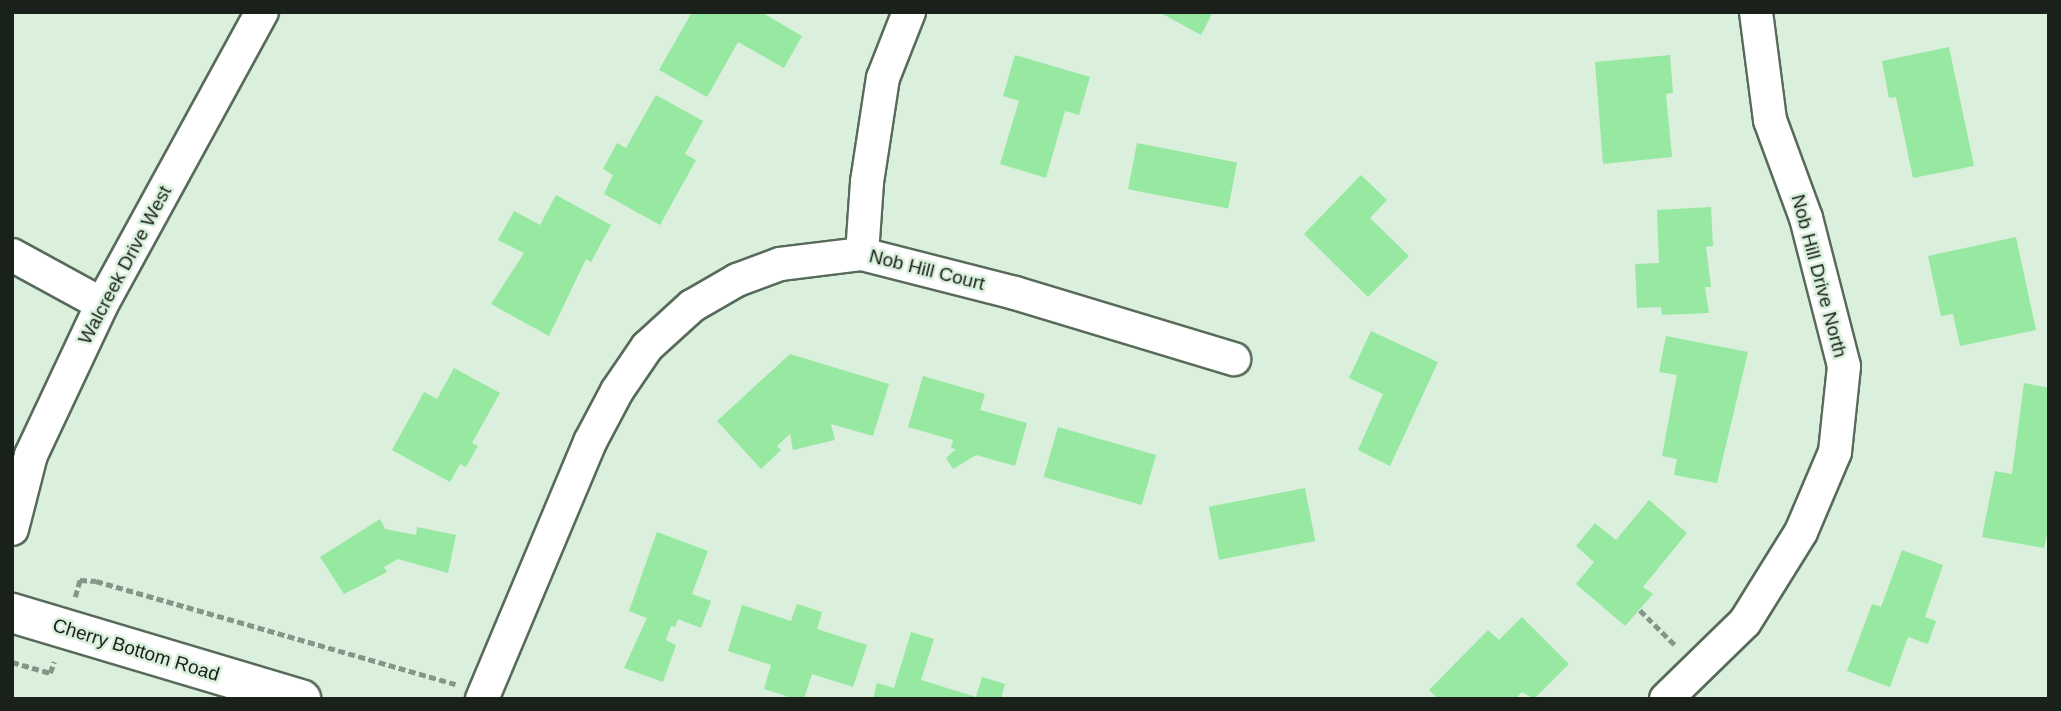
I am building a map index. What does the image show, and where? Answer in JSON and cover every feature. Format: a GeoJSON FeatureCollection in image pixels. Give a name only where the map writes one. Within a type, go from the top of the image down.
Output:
{"type":"FeatureCollection","features":[{"type":"Feature","properties":{"kind":"main road","name":"Cherry Bottom Road"},"geometry":{"type":"LineString","coordinates":[[12,613],[301,699]]}},
{"type":"Feature","properties":{"kind":"street","name":"Walcreek Drive West"},"geometry":{"type":"LineString","coordinates":[[12,529],[32,455],[102,304],[262,12]]}},
{"type":"Feature","properties":{"kind":"street"},"geometry":{"type":"LineString","coordinates":[[862,254],[866,182],[883,78],[908,12]]}},
{"type":"Feature","properties":{"kind":"street","name":"Nob Hill Drive North"},"geometry":{"type":"LineString","coordinates":[[1667,699],[1745,622],[1801,532],[1835,452],[1844,366],[1806,218],[1770,120],[1756,12]]}},
{"type":"Feature","properties":{"kind":"street","name":"Nob Hill Court"},"geometry":{"type":"LineString","coordinates":[[471,692],[590,442],[647,346],[692,306],[737,280],[780,264],[862,254],[1015,293],[1234,359]]}},
{"type":"Feature","properties":{"kind":"street"},"geometry":{"type":"LineString","coordinates":[[12,256],[102,304]]}},
{"type":"Feature","properties":{"kind":"path"},"geometry":{"type":"LineString","coordinates":[[80,580],[471,692]]}},
{"type":"Feature","properties":{"kind":"path"},"geometry":{"type":"LineString","coordinates":[[1640,610],[1698,668]]}},
{"type":"Feature","properties":{"kind":"path"},"geometry":{"type":"LineString","coordinates":[[12,662],[50,674],[56,655]]}},
{"type":"Feature","properties":{"kind":"building"},"geometry":{"type":"Polygon","coordinates":[[[692,12],[761,12],[802,36],[784,68],[738,42],[707,97],[659,70],[692,12]]]}},
{"type":"Feature","properties":{"kind":"building"},"geometry":{"type":"Polygon","coordinates":[[[1159,12],[1213,12],[1201,35],[1159,12]]]}},
{"type":"Feature","properties":{"kind":"building"},"geometry":{"type":"Polygon","coordinates":[[[1949,47],[1974,166],[1913,178],[1896,97],[1889,98],[1882,61],[1949,47]]]}},
{"type":"Feature","properties":{"kind":"building"},"geometry":{"type":"Polygon","coordinates":[[[1015,55],[1090,77],[1079,115],[1065,111],[1046,178],[1000,164],[1019,101],[1003,96],[1015,55]]]}},
{"type":"Feature","properties":{"kind":"building"},"geometry":{"type":"Polygon","coordinates":[[[1670,55],[1673,93],[1666,94],[1672,157],[1603,164],[1595,62],[1670,55]]]}},
{"type":"Feature","properties":{"kind":"building"},"geometry":{"type":"Polygon","coordinates":[[[656,95],[703,121],[685,154],[696,160],[660,225],[604,194],[613,175],[603,169],[617,143],[626,148],[656,95]]]}},
{"type":"Feature","properties":{"kind":"building"},"geometry":{"type":"Polygon","coordinates":[[[1137,143],[1237,162],[1228,209],[1128,189],[1137,143]]]}},
{"type":"Feature","properties":{"kind":"building"},"geometry":{"type":"Polygon","coordinates":[[[1361,175],[1387,200],[1370,218],[1409,256],[1368,297],[1304,234],[1361,175]]]}},
{"type":"Feature","properties":{"kind":"building"},"geometry":{"type":"Polygon","coordinates":[[[556,195],[611,225],[591,262],[586,259],[549,336],[491,304],[524,253],[498,240],[514,211],[540,225],[556,195]]]}},
{"type":"Feature","properties":{"kind":"building"},"geometry":{"type":"Polygon","coordinates":[[[1711,207],[1713,246],[1706,247],[1711,287],[1705,287],[1709,313],[1662,315],[1661,307],[1637,308],[1635,264],[1659,263],[1657,210],[1711,207]]]}},
{"type":"Feature","properties":{"kind":"building"},"geometry":{"type":"Polygon","coordinates":[[[2016,237],[2036,330],[1960,346],[1953,314],[1941,316],[1928,256],[2016,237]]]}},
{"type":"Feature","properties":{"kind":"building"},"geometry":{"type":"Polygon","coordinates":[[[1371,331],[1438,362],[1390,466],[1358,450],[1383,394],[1349,378],[1371,331]]]}},
{"type":"Feature","properties":{"kind":"building"},"geometry":{"type":"Polygon","coordinates":[[[1666,336],[1748,352],[1717,483],[1674,475],[1677,459],[1662,456],[1677,375],[1659,372],[1666,336]]]}},
{"type":"Feature","properties":{"kind":"building"},"geometry":{"type":"Polygon","coordinates":[[[790,354],[889,384],[873,436],[831,424],[835,440],[793,450],[790,434],[777,446],[781,450],[761,469],[717,421],[790,354]]]}},
{"type":"Feature","properties":{"kind":"building"},"geometry":{"type":"Polygon","coordinates":[[[454,368],[500,393],[472,443],[478,446],[466,467],[460,464],[450,482],[392,450],[424,392],[437,399],[454,368]]]}},
{"type":"Feature","properties":{"kind":"building"},"geometry":{"type":"Polygon","coordinates":[[[923,376],[985,394],[980,410],[1027,423],[1015,466],[976,455],[953,469],[946,458],[956,449],[951,448],[953,440],[908,427],[923,376]]]}},
{"type":"Feature","properties":{"kind":"building"},"geometry":{"type":"Polygon","coordinates":[[[2024,383],[2049,388],[2049,525],[2044,548],[1982,537],[1995,471],[2012,474],[2024,383]]]}},
{"type":"Feature","properties":{"kind":"building"},"geometry":{"type":"Polygon","coordinates":[[[1058,427],[1156,455],[1142,505],[1044,477],[1058,427]]]}},
{"type":"Feature","properties":{"kind":"building"},"geometry":{"type":"Polygon","coordinates":[[[1305,488],[1315,541],[1219,560],[1209,507],[1305,488]]]}},
{"type":"Feature","properties":{"kind":"building"},"geometry":{"type":"Polygon","coordinates":[[[1649,500],[1687,533],[1643,587],[1653,594],[1625,626],[1576,584],[1594,562],[1576,546],[1595,523],[1616,540],[1649,500]]]}},
{"type":"Feature","properties":{"kind":"building"},"geometry":{"type":"Polygon","coordinates":[[[380,519],[385,529],[416,535],[417,527],[456,535],[448,573],[398,559],[384,567],[387,572],[344,594],[320,557],[380,519]]]}},
{"type":"Feature","properties":{"kind":"building"},"geometry":{"type":"Polygon","coordinates":[[[657,532],[708,551],[692,594],[711,601],[701,628],[678,619],[675,627],[671,626],[666,640],[676,645],[663,682],[624,668],[647,618],[629,611],[657,532]]]}},
{"type":"Feature","properties":{"kind":"building"},"geometry":{"type":"Polygon","coordinates":[[[1902,550],[1943,565],[1925,617],[1936,621],[1928,644],[1908,637],[1890,687],[1847,671],[1872,604],[1881,607],[1902,550]]]}},
{"type":"Feature","properties":{"kind":"building"},"geometry":{"type":"Polygon","coordinates":[[[797,604],[822,612],[817,629],[867,645],[853,687],[812,674],[804,699],[795,699],[764,689],[771,665],[728,651],[742,605],[791,621],[797,604]]]}},
{"type":"Feature","properties":{"kind":"building"},"geometry":{"type":"Polygon","coordinates":[[[1522,617],[1569,664],[1534,699],[1522,692],[1515,699],[1438,699],[1429,690],[1488,630],[1499,640],[1522,617]]]}},
{"type":"Feature","properties":{"kind":"building"},"geometry":{"type":"Polygon","coordinates":[[[911,632],[934,639],[921,680],[976,697],[982,677],[1005,684],[1001,699],[873,699],[877,683],[894,688],[911,632]]]}}]}
